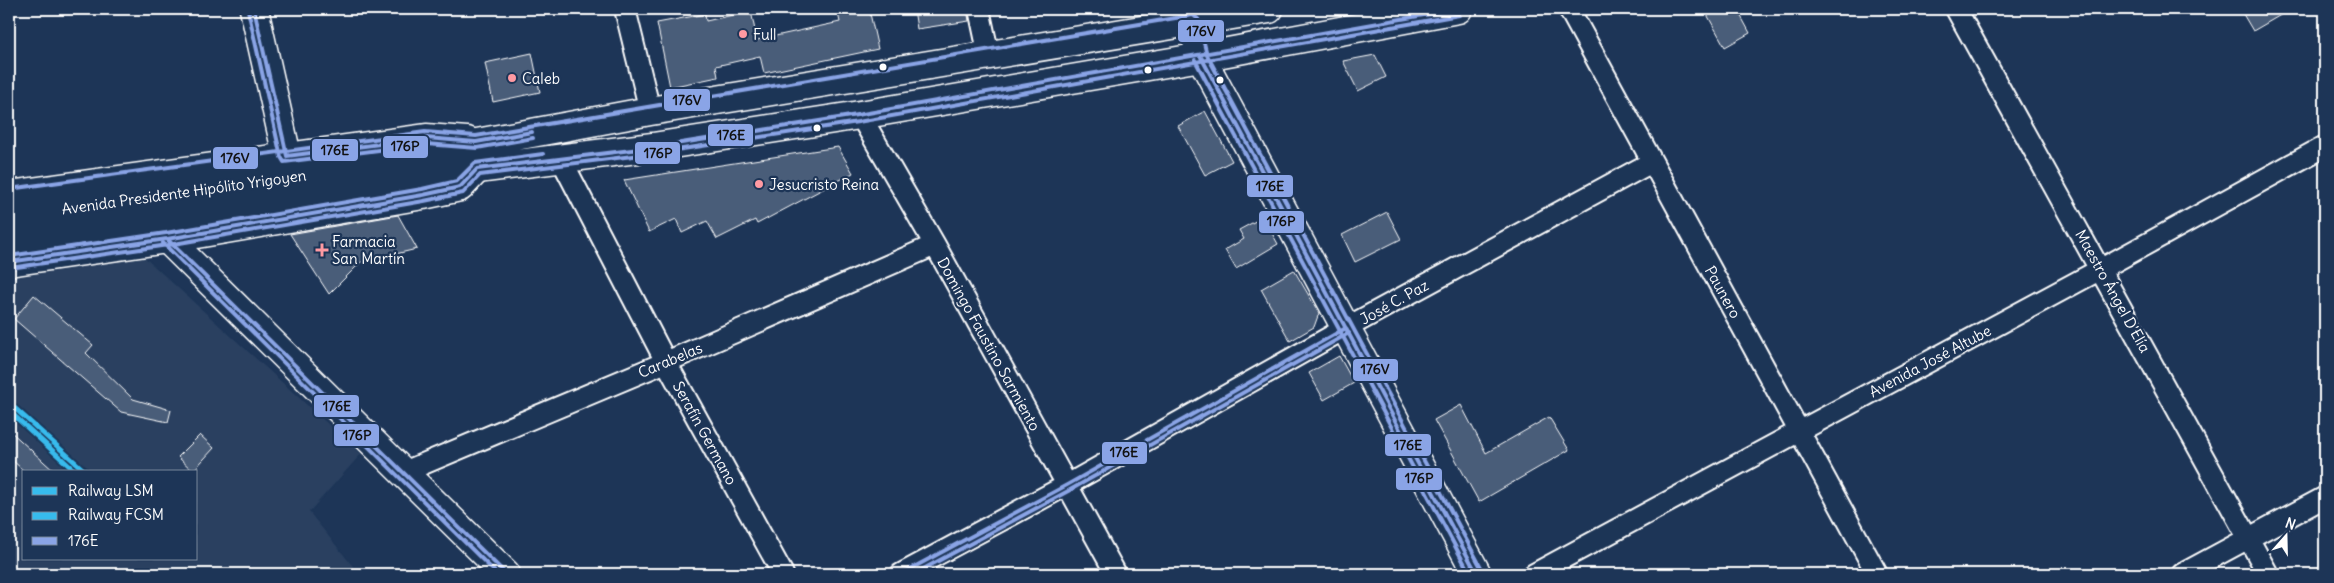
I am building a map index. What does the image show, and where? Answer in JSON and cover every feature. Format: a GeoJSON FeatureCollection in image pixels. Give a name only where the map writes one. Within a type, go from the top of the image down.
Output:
{"type":"FeatureCollection","features":[{"type":"Feature","properties":{"kind":"main road"},"geometry":{"type":"LineString","coordinates":[[254,9],[287,156]]}},
{"type":"Feature","properties":{"kind":"main road","name":"Avenida Presidente Hipólito Yrigoyen"},"geometry":{"type":"LineString","coordinates":[[9,217],[268,182],[650,111],[1269,9]]}},
{"type":"Feature","properties":{"kind":"main road","name":"Avenida Presidente Hipólito Yrigoyen"},"geometry":{"type":"LineString","coordinates":[[9,238],[279,202],[560,157],[653,147],[1201,57],[1458,9]]}},
{"type":"Feature","properties":{"kind":"main road"},"geometry":{"type":"LineString","coordinates":[[1192,21],[1201,57],[1478,574]]}},
{"type":"Feature","properties":{"kind":"main road","name":"Avenida Presidente Hipólito Yrigoyen"},"geometry":{"type":"LineString","coordinates":[[9,195],[426,138],[476,142]]}},
{"type":"Feature","properties":{"kind":"main road"},"geometry":{"type":"LineString","coordinates":[[9,262],[167,239],[460,187],[478,169]]}},
{"type":"Feature","properties":{"kind":"main road"},"geometry":{"type":"LineString","coordinates":[[167,239],[506,574]]}},
{"type":"Feature","properties":{"kind":"street"},"geometry":{"type":"LineString","coordinates":[[626,9],[650,111]]}},
{"type":"Feature","properties":{"kind":"street"},"geometry":{"type":"LineString","coordinates":[[978,9],[989,56]]}},
{"type":"Feature","properties":{"kind":"street","name":"Paunero"},"geometry":{"type":"LineString","coordinates":[[1569,9],[1877,574]]}},
{"type":"Feature","properties":{"kind":"street","name":"Maestro Ángel D'Elía"},"geometry":{"type":"LineString","coordinates":[[1956,9],[2268,574]]}},
{"type":"Feature","properties":{"kind":"street","name":"Domingo Faustino Sarmiento"},"geometry":{"type":"LineString","coordinates":[[860,114],[935,245],[1116,574]]}},
{"type":"Feature","properties":{"kind":"street","name":"Avenida José Altube"},"geometry":{"type":"LineString","coordinates":[[1534,574],[2325,146]]}},
{"type":"Feature","properties":{"kind":"street","name":"Serafín Germano"},"geometry":{"type":"LineString","coordinates":[[560,157],[666,362],[783,574]]}},
{"type":"Feature","properties":{"kind":"street","name":"José C. Paz"},"geometry":{"type":"LineString","coordinates":[[901,574],[1067,485],[1346,328],[1652,162]]}},
{"type":"Feature","properties":{"kind":"street","name":"Carabelas"},"geometry":{"type":"LineString","coordinates":[[404,472],[666,362],[935,245]]}},
{"type":"Feature","properties":{"kind":"street"},"geometry":{"type":"LineString","coordinates":[[2182,574],[2325,497]]}},
{"type":"Feature","properties":{"kind":"shaded area"},"geometry":{"type":"Polygon","coordinates":[[[145,258],[361,454],[309,512],[359,574],[9,574],[9,278],[145,258]]]}},
{"type":"Feature","properties":{"kind":"building"},"geometry":{"type":"Polygon","coordinates":[[[837,9],[869,9],[878,49],[764,73],[760,56],[716,66],[718,77],[670,87],[657,23],[705,14],[706,21],[751,11],[757,40],[840,22],[837,9]]]}},
{"type":"Feature","properties":{"kind":"building"},"geometry":{"type":"Polygon","coordinates":[[[914,9],[967,9],[969,21],[917,29],[914,9]]]}},
{"type":"Feature","properties":{"kind":"building"},"geometry":{"type":"Polygon","coordinates":[[[1704,9],[1737,9],[1750,33],[1725,47],[1704,9]]]}},
{"type":"Feature","properties":{"kind":"building"},"geometry":{"type":"Polygon","coordinates":[[[2240,9],[2291,9],[2253,31],[2240,9]]]}},
{"type":"Feature","properties":{"kind":"building","name":"Caleb"},"geometry":{"type":"Polygon","coordinates":[[[532,53],[540,92],[493,102],[485,63],[532,53]]]}},
{"type":"Feature","properties":{"kind":"building"},"geometry":{"type":"Polygon","coordinates":[[[1375,55],[1386,77],[1358,91],[1343,61],[1375,55]]]}},
{"type":"Feature","properties":{"kind":"building"},"geometry":{"type":"Polygon","coordinates":[[[1205,111],[1232,161],[1205,175],[1178,126],[1205,111]]]}},
{"type":"Feature","properties":{"kind":"building"},"geometry":{"type":"Polygon","coordinates":[[[838,147],[853,173],[757,224],[755,220],[717,239],[707,221],[682,233],[676,219],[649,232],[624,180],[838,147]]]}},
{"type":"Feature","properties":{"kind":"building"},"geometry":{"type":"Polygon","coordinates":[[[1387,212],[1401,239],[1355,262],[1342,235],[1387,212]]]}},
{"type":"Feature","properties":{"kind":"building"},"geometry":{"type":"Polygon","coordinates":[[[398,215],[417,249],[361,262],[329,294],[290,234],[398,215]]]}},
{"type":"Feature","properties":{"kind":"building"},"geometry":{"type":"Polygon","coordinates":[[[1263,217],[1278,244],[1236,269],[1225,250],[1244,239],[1239,230],[1263,217]]]}},
{"type":"Feature","properties":{"kind":"building"},"geometry":{"type":"Polygon","coordinates":[[[1294,270],[1319,313],[1314,327],[1290,341],[1261,289],[1294,270]]]}},
{"type":"Feature","properties":{"kind":"building"},"geometry":{"type":"Polygon","coordinates":[[[34,295],[93,345],[86,353],[133,399],[171,410],[168,422],[121,412],[14,319],[34,295]]]}},
{"type":"Feature","properties":{"kind":"building"},"geometry":{"type":"Polygon","coordinates":[[[1339,356],[1354,383],[1324,400],[1309,373],[1339,356]]]}},
{"type":"Feature","properties":{"kind":"building"},"geometry":{"type":"Polygon","coordinates":[[[1461,405],[1486,453],[1549,417],[1569,450],[1479,502],[1434,420],[1461,405]]]}},
{"type":"Feature","properties":{"kind":"building"},"geometry":{"type":"Polygon","coordinates":[[[9,430],[53,470],[23,470],[9,457],[9,430]]]}},
{"type":"Feature","properties":{"kind":"building"},"geometry":{"type":"Polygon","coordinates":[[[200,435],[214,448],[194,470],[178,457],[200,435]]]}},
{"type":"Feature","properties":{"kind":"rail line","name":"LSM"},"geometry":{"type":"LineString","coordinates":[[9,403],[84,470]]}},
{"type":"Feature","properties":{"kind":"rail line","name":"FCSM"},"geometry":{"type":"LineString","coordinates":[[9,411],[74,470]]}},
{"type":"Feature","properties":{"kind":"transit line","name":"176E"},"geometry":{"type":"LineString","coordinates":[[254,9],[287,156],[426,138],[476,142],[532,132]]}},
{"type":"Feature","properties":{"kind":"transit line","name":"176E"},"geometry":{"type":"LineString","coordinates":[[9,262],[167,239],[423,195],[460,187],[477,169],[656,147],[857,115],[1458,9]]}},
{"type":"Feature","properties":{"kind":"transit line","name":"176P"},"geometry":{"type":"LineString","coordinates":[[248,10],[281,157],[284,162],[426,144],[477,148],[533,138]]}},
{"type":"Feature","properties":{"kind":"transit line","name":"176V"},"geometry":{"type":"LineString","coordinates":[[9,189],[425,132],[476,136],[1193,15],[1198,19],[1207,55],[1483,571]]}},
{"type":"Feature","properties":{"kind":"transit line","name":"176P"},"geometry":{"type":"LineString","coordinates":[[10,268],[168,245],[424,201],[463,193],[480,175],[657,153],[858,122],[1459,15]]}},
{"type":"Feature","properties":{"kind":"transit line","name":"176E"},"geometry":{"type":"LineString","coordinates":[[1201,57],[1477,574]]}},
{"type":"Feature","properties":{"kind":"transit line","name":"176P"},"geometry":{"type":"LineString","coordinates":[[1195,60],[1470,574]]}},
{"type":"Feature","properties":{"kind":"transit line","name":"176V"},"geometry":{"type":"LineString","coordinates":[[9,256],[166,233],[422,189],[457,181],[475,163],[543,154]]}},
{"type":"Feature","properties":{"kind":"transit line","name":"176E"},"geometry":{"type":"LineString","coordinates":[[167,239],[506,574]]}},
{"type":"Feature","properties":{"kind":"transit line","name":"176P"},"geometry":{"type":"LineString","coordinates":[[163,243],[497,574]]}},
{"type":"Feature","properties":{"kind":"transit line","name":"176E"},"geometry":{"type":"LineString","coordinates":[[901,574],[1067,485],[1346,328]]}},
{"type":"Feature","properties":{"kind":"transit line","name":"176P"},"geometry":{"type":"LineString","coordinates":[[914,574],[1070,490],[1349,333]]}},
{"type":"Feature","properties":{"kind":"place","name":"Full"},"geometry":{"type":"Point","coordinates":[743,34]}},
{"type":"Feature","properties":{"kind":"place","name":"Caleb"},"geometry":{"type":"Point","coordinates":[512,78]}},
{"type":"Feature","properties":{"kind":"place","name":"Jesucristo Reina"},"geometry":{"type":"Point","coordinates":[759,184]}},
{"type":"Feature","properties":{"kind":"place","name":"Farmacia San Martín"},"geometry":{"type":"Point","coordinates":[322,250]}}]}
